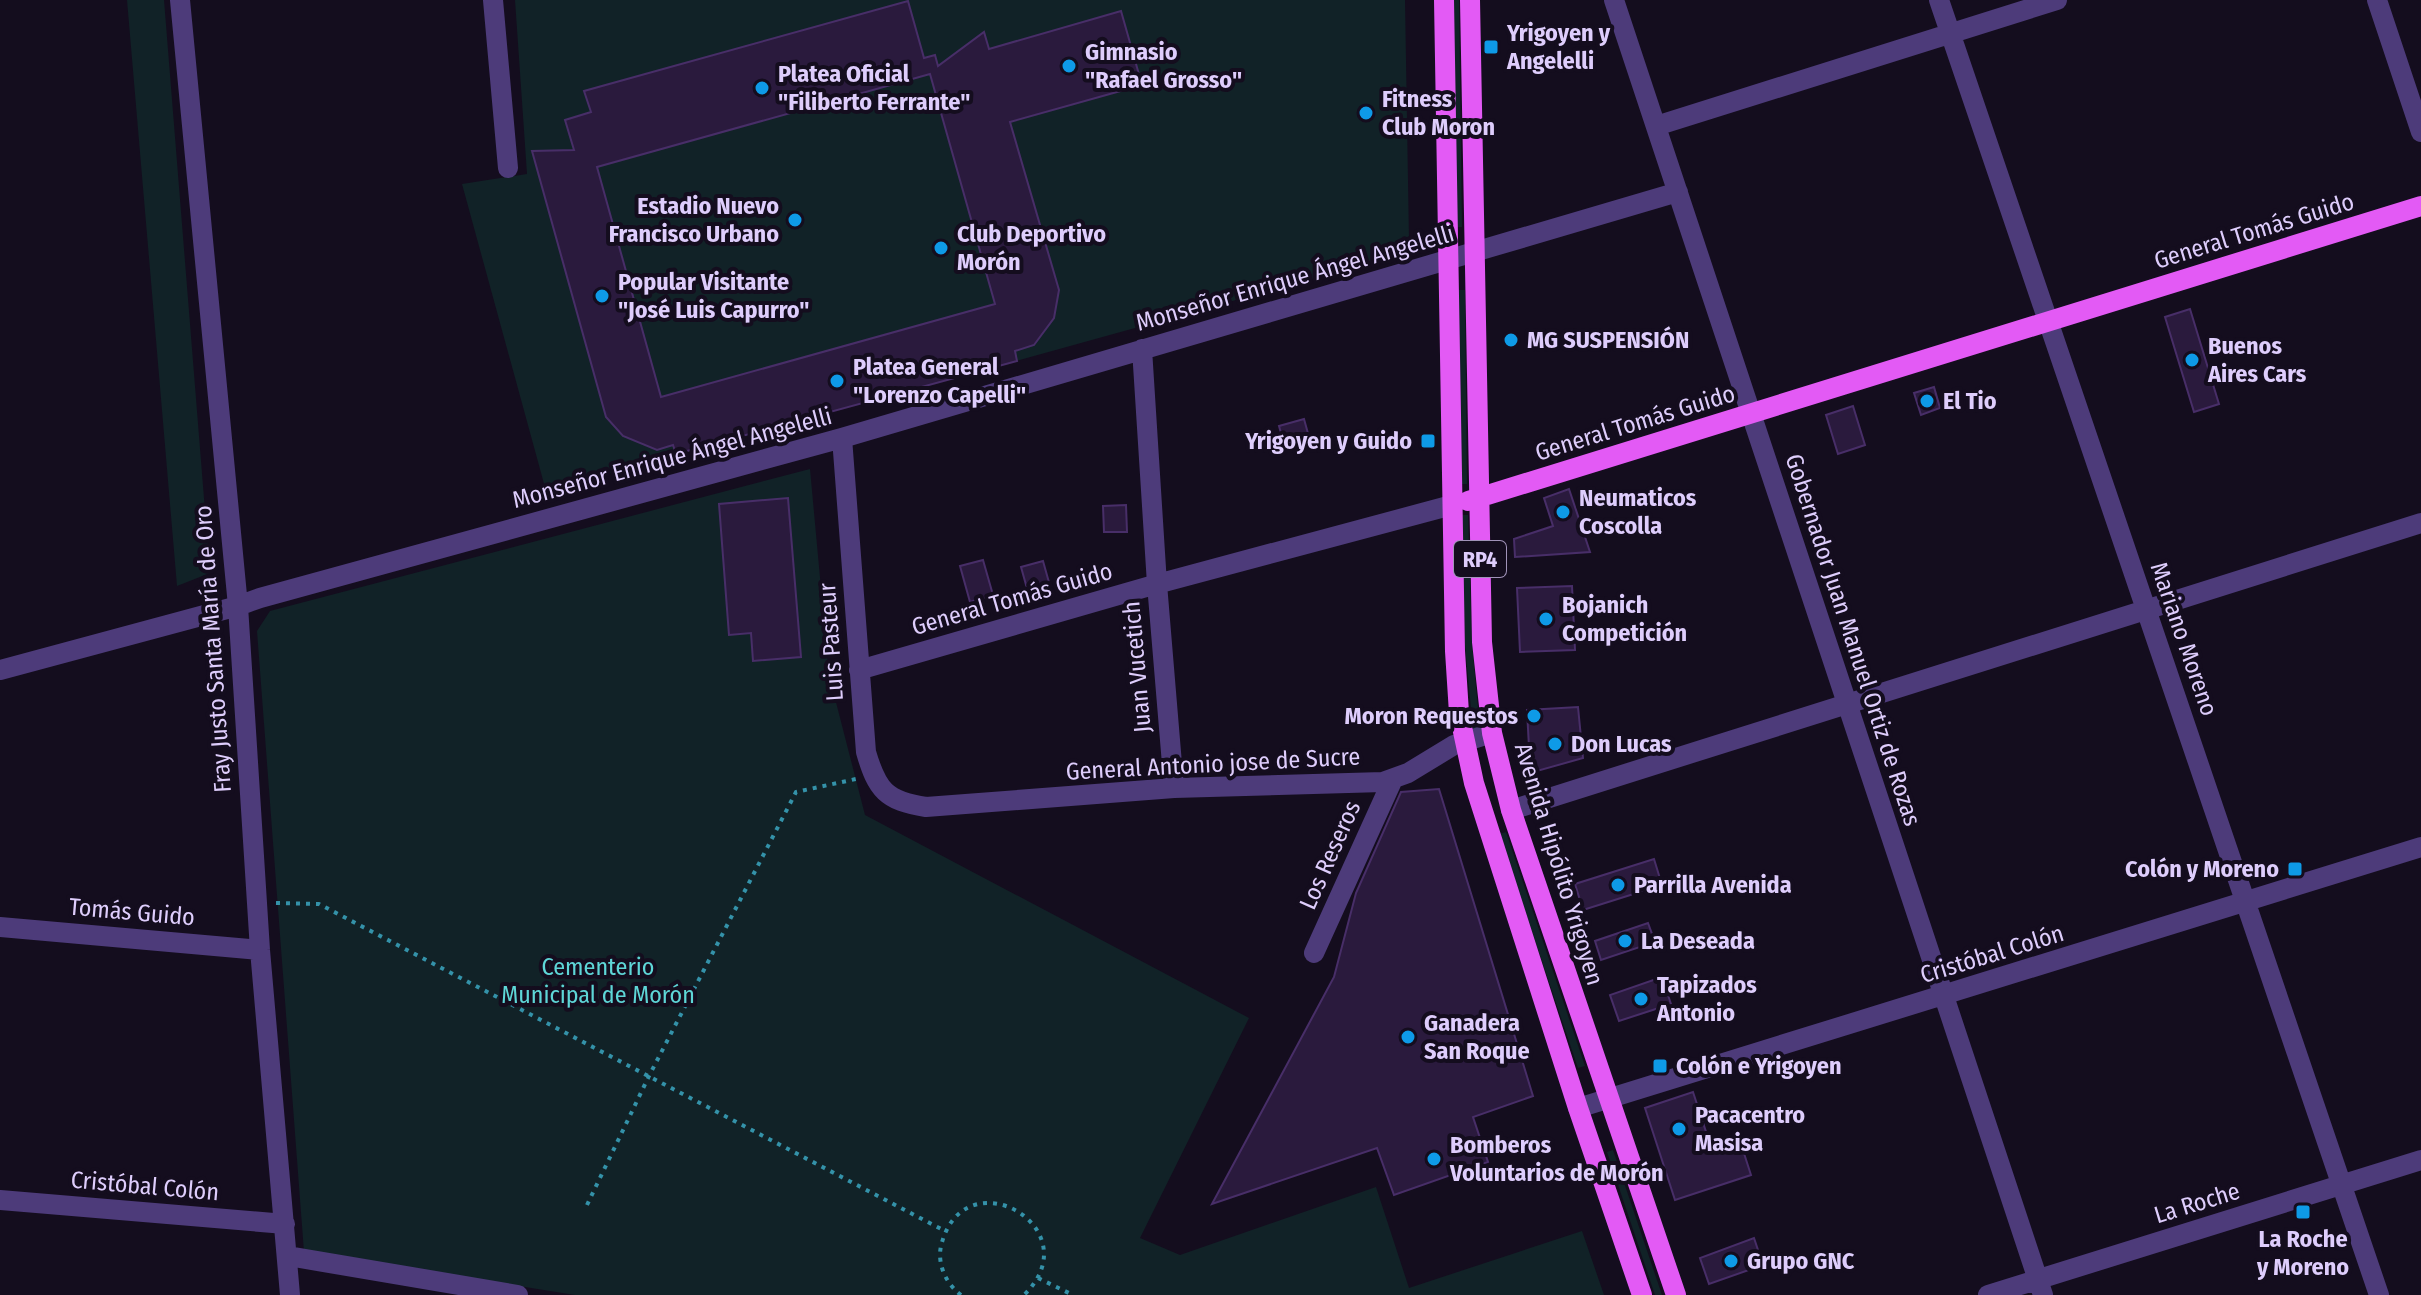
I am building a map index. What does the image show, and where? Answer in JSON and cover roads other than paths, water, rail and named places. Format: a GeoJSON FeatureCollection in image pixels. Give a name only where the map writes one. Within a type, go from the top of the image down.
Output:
{"type":"FeatureCollection","features":[{"type":"Feature","properties":{"kind":"main road","name":"RP4"},"geometry":{"type":"LineString","coordinates":[[1444,0],[1455,651],[1459,713],[1474,783],[1578,1108],[1642,1295]]}},
{"type":"Feature","properties":{"kind":"main road","name":"Avenida Hipólito Yrigoyen"},"geometry":{"type":"LineString","coordinates":[[1470,0],[1482,642],[1492,733],[1511,810],[1676,1295]]}},
{"type":"Feature","properties":{"kind":"main road","name":"General Tomás Guido"},"geometry":{"type":"LineString","coordinates":[[1452,505],[2421,206]]}},
{"type":"Feature","properties":{"kind":"street","name":"Fray Justo Santa María de Oro"},"geometry":{"type":"LineString","coordinates":[[180,0],[238,606],[260,950],[290,1295]]}},
{"type":"Feature","properties":{"kind":"street"},"geometry":{"type":"LineString","coordinates":[[493,0],[508,168]]}},
{"type":"Feature","properties":{"kind":"street","name":"Gobernador Juan Manuel Ortiz de Rozas"},"geometry":{"type":"LineString","coordinates":[[1614,0],[2041,1287]]}},
{"type":"Feature","properties":{"kind":"street","name":"Mariano Moreno"},"geometry":{"type":"LineString","coordinates":[[1939,0],[2379,1295]]}},
{"type":"Feature","properties":{"kind":"street"},"geometry":{"type":"LineString","coordinates":[[1656,126],[2057,0]]}},
{"type":"Feature","properties":{"kind":"street"},"geometry":{"type":"LineString","coordinates":[[2377,0],[2421,132]]}},
{"type":"Feature","properties":{"kind":"street","name":"Monseñor Enrique Ángel Angelelli"},"geometry":{"type":"LineString","coordinates":[[0,670],[842,438],[1678,192]]}},
{"type":"Feature","properties":{"kind":"street","name":"Juan Vucetich"},"geometry":{"type":"LineString","coordinates":[[1142,349],[1174,788]]}},
{"type":"Feature","properties":{"kind":"street","name":"Luis Pasteur"},"geometry":{"type":"LineString","coordinates":[[842,438],[866,752],[873,776],[884,790],[897,801],[926,807]]}},
{"type":"Feature","properties":{"kind":"street","name":"General Tomás Guido"},"geometry":{"type":"LineString","coordinates":[[859,670],[1157,584],[1452,505]]}},
{"type":"Feature","properties":{"kind":"street"},"geometry":{"type":"LineString","coordinates":[[1511,810],[2421,523]]}},
{"type":"Feature","properties":{"kind":"street","name":"General Antonio jose de Sucre"},"geometry":{"type":"LineString","coordinates":[[926,807],[1174,788],[1366,783],[1393,779],[1444,750],[1492,733]]}},
{"type":"Feature","properties":{"kind":"street","name":"Los Reseros"},"geometry":{"type":"LineString","coordinates":[[1314,953],[1393,779]]}},
{"type":"Feature","properties":{"kind":"street","name":"Cristóbal Colón"},"geometry":{"type":"LineString","coordinates":[[1578,1108],[2421,847]]}},
{"type":"Feature","properties":{"kind":"street","name":"Tomás Guido"},"geometry":{"type":"LineString","coordinates":[[0,927],[260,950]]}},
{"type":"Feature","properties":{"kind":"street","name":"La Roche"},"geometry":{"type":"LineString","coordinates":[[1988,1295],[2041,1287],[2341,1184],[2421,1160]]}},
{"type":"Feature","properties":{"kind":"street","name":"Cristóbal Colón"},"geometry":{"type":"LineString","coordinates":[[0,1200],[285,1224]]}},
{"type":"Feature","properties":{"kind":"street"},"geometry":{"type":"LineString","coordinates":[[288,1256],[518,1295]]}},
{"type":"Feature","properties":{"kind":"place","name":"Yrigoyen y Angelelli"},"geometry":{"type":"Point","coordinates":[1491,47]}},
{"type":"Feature","properties":{"kind":"place","name":"Gimnasio \"Rafael Grosso\""},"geometry":{"type":"Point","coordinates":[1069,66]}},
{"type":"Feature","properties":{"kind":"place","name":"Platea Oficial \"Filiberto Ferrante\""},"geometry":{"type":"Point","coordinates":[762,88]}},
{"type":"Feature","properties":{"kind":"place","name":"Fitness Club Moron"},"geometry":{"type":"Point","coordinates":[1366,113]}},
{"type":"Feature","properties":{"kind":"place","name":"Estadio Nuevo Francisco Urbano"},"geometry":{"type":"Point","coordinates":[795,220]}},
{"type":"Feature","properties":{"kind":"place","name":"Club Deportivo Morón"},"geometry":{"type":"Point","coordinates":[941,248]}},
{"type":"Feature","properties":{"kind":"place","name":"Popular Visitante \"José Luis Capurro\""},"geometry":{"type":"Point","coordinates":[602,296]}},
{"type":"Feature","properties":{"kind":"place","name":"MG SUSPENSIÓN"},"geometry":{"type":"Point","coordinates":[1511,340]}},
{"type":"Feature","properties":{"kind":"place","name":"Buenos Aires Cars"},"geometry":{"type":"Point","coordinates":[2192,360]}},
{"type":"Feature","properties":{"kind":"place","name":"Platea General \"Lorenzo Capelli\""},"geometry":{"type":"Point","coordinates":[837,381]}},
{"type":"Feature","properties":{"kind":"place","name":"El Tio"},"geometry":{"type":"Point","coordinates":[1927,401]}},
{"type":"Feature","properties":{"kind":"place","name":"Yrigoyen y Guido"},"geometry":{"type":"Point","coordinates":[1428,441]}},
{"type":"Feature","properties":{"kind":"place","name":"Neumaticos Coscolla"},"geometry":{"type":"Point","coordinates":[1563,512]}},
{"type":"Feature","properties":{"kind":"place","name":"Bojanich Competición"},"geometry":{"type":"Point","coordinates":[1546,619]}},
{"type":"Feature","properties":{"kind":"place","name":"Moron Requestos"},"geometry":{"type":"Point","coordinates":[1534,716]}},
{"type":"Feature","properties":{"kind":"place","name":"Don Lucas"},"geometry":{"type":"Point","coordinates":[1555,744]}},
{"type":"Feature","properties":{"kind":"place","name":"Colón y Moreno"},"geometry":{"type":"Point","coordinates":[2295,869]}},
{"type":"Feature","properties":{"kind":"place","name":"Parrilla Avenida"},"geometry":{"type":"Point","coordinates":[1618,885]}},
{"type":"Feature","properties":{"kind":"place","name":"La Deseada"},"geometry":{"type":"Point","coordinates":[1625,941]}},
{"type":"Feature","properties":{"kind":"place","name":"Tapizados Antonio"},"geometry":{"type":"Point","coordinates":[1641,999]}},
{"type":"Feature","properties":{"kind":"place","name":"Ganadera San Roque"},"geometry":{"type":"Point","coordinates":[1408,1037]}},
{"type":"Feature","properties":{"kind":"place","name":"Colón e Yrigoyen"},"geometry":{"type":"Point","coordinates":[1660,1066]}},
{"type":"Feature","properties":{"kind":"place","name":"Pacacentro Masisa"},"geometry":{"type":"Point","coordinates":[1679,1129]}},
{"type":"Feature","properties":{"kind":"place","name":"Bomberos Voluntarios de Morón"},"geometry":{"type":"Point","coordinates":[1434,1159]}},
{"type":"Feature","properties":{"kind":"place","name":"La Roche y Moreno"},"geometry":{"type":"Point","coordinates":[2303,1212]}},
{"type":"Feature","properties":{"kind":"place","name":"Grupo GNC"},"geometry":{"type":"Point","coordinates":[1731,1261]}},
{"type":"Feature","properties":{"kind":"park label","name":"Cementerio Municipal de Morón"},"geometry":{"type":"Point","coordinates":[598,981]}}]}
